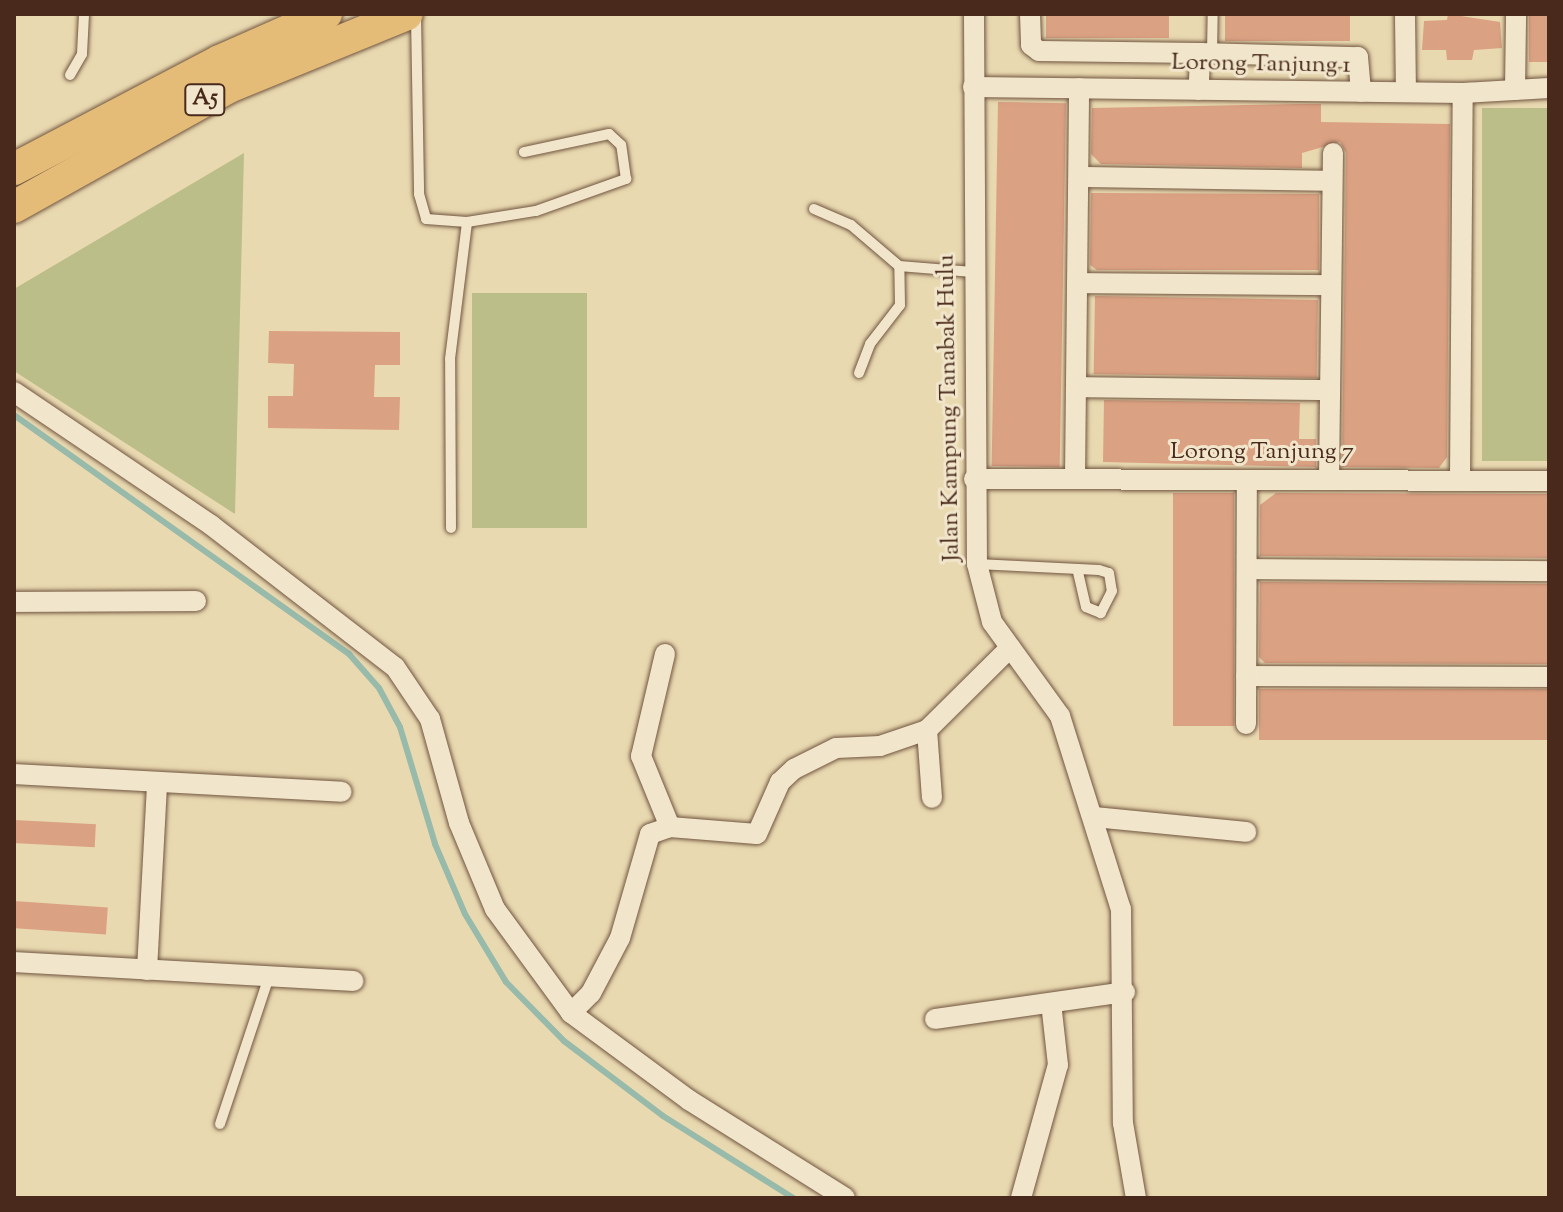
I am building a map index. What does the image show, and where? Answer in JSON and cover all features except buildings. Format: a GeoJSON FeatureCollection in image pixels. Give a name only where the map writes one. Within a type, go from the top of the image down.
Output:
{"type":"FeatureCollection","features":[{"type":"Feature","properties":{"kind":"highway","name":"A5"},"geometry":{"type":"LineString","coordinates":[[14,169],[220,61],[326,14]]}},
{"type":"Feature","properties":{"kind":"highway","name":"A5"},"geometry":{"type":"LineString","coordinates":[[14,207],[229,87],[407,14]]}},
{"type":"Feature","properties":{"kind":"street","name":"Jalan Kampung Tanabak Hulu"},"geometry":{"type":"LineString","coordinates":[[974,14],[974,479],[977,564],[985,607],[1010,648],[1060,716],[1121,909],[1125,992],[1123,1123],[1136,1198]]}},
{"type":"Feature","properties":{"kind":"street"},"geometry":{"type":"LineString","coordinates":[[1030,14],[1031,45],[1039,51],[1358,57],[1361,92]]}},
{"type":"Feature","properties":{"kind":"street"},"geometry":{"type":"LineString","coordinates":[[1405,14],[1406,92]]}},
{"type":"Feature","properties":{"kind":"street"},"geometry":{"type":"LineString","coordinates":[[1515,90],[1516,14]]}},
{"type":"Feature","properties":{"kind":"street"},"geometry":{"type":"LineString","coordinates":[[1199,90],[1206,53]]}},
{"type":"Feature","properties":{"kind":"street","name":"Lorong Tanjung 1"},"geometry":{"type":"LineString","coordinates":[[973,87],[1463,93],[1549,88]]}},
{"type":"Feature","properties":{"kind":"street"},"geometry":{"type":"LineString","coordinates":[[1075,479],[1079,88]]}},
{"type":"Feature","properties":{"kind":"street"},"geometry":{"type":"LineString","coordinates":[[1460,480],[1463,93]]}},
{"type":"Feature","properties":{"kind":"street"},"geometry":{"type":"LineString","coordinates":[[1329,479],[1333,153]]}},
{"type":"Feature","properties":{"kind":"street"},"geometry":{"type":"LineString","coordinates":[[1079,177],[1331,181]]}},
{"type":"Feature","properties":{"kind":"street"},"geometry":{"type":"LineString","coordinates":[[1077,283],[1329,285]]}},
{"type":"Feature","properties":{"kind":"street"},"geometry":{"type":"LineString","coordinates":[[1076,387],[1329,390]]}},
{"type":"Feature","properties":{"kind":"street"},"geometry":{"type":"LineString","coordinates":[[14,392],[211,525],[395,667],[430,719],[459,823],[495,909],[571,1013],[689,1100],[845,1198]]}},
{"type":"Feature","properties":{"kind":"street","name":"Lorong Tanjung 7"},"geometry":{"type":"LineString","coordinates":[[974,479],[1549,481]]}},
{"type":"Feature","properties":{"kind":"street"},"geometry":{"type":"LineString","coordinates":[[1246,724],[1247,480]]}},
{"type":"Feature","properties":{"kind":"street"},"geometry":{"type":"LineString","coordinates":[[1247,569],[1549,571]]}},
{"type":"Feature","properties":{"kind":"street"},"geometry":{"type":"LineString","coordinates":[[14,602],[196,601]]}},
{"type":"Feature","properties":{"kind":"street"},"geometry":{"type":"LineString","coordinates":[[571,1013],[591,993],[620,938],[650,834],[670,827],[757,834],[780,782],[816,754],[880,746],[927,730],[1010,648]]}},
{"type":"Feature","properties":{"kind":"street"},"geometry":{"type":"LineString","coordinates":[[665,654],[641,756],[670,827]]}},
{"type":"Feature","properties":{"kind":"street"},"geometry":{"type":"LineString","coordinates":[[1246,676],[1549,677]]}},
{"type":"Feature","properties":{"kind":"street"},"geometry":{"type":"LineString","coordinates":[[927,730],[932,798]]}},
{"type":"Feature","properties":{"kind":"street"},"geometry":{"type":"LineString","coordinates":[[14,774],[342,792]]}},
{"type":"Feature","properties":{"kind":"street"},"geometry":{"type":"LineString","coordinates":[[147,970],[157,783]]}},
{"type":"Feature","properties":{"kind":"street"},"geometry":{"type":"LineString","coordinates":[[1094,817],[1246,832]]}},
{"type":"Feature","properties":{"kind":"street"},"geometry":{"type":"LineString","coordinates":[[14,962],[353,981]]}},
{"type":"Feature","properties":{"kind":"street"},"geometry":{"type":"LineString","coordinates":[[935,1019],[1125,992]]}},
{"type":"Feature","properties":{"kind":"street"},"geometry":{"type":"LineString","coordinates":[[1021,1198],[1058,1065],[1051,1003]]}},
{"type":"Feature","properties":{"kind":"lane"},"geometry":{"type":"LineString","coordinates":[[70,75],[82,54],[84,14]]}},
{"type":"Feature","properties":{"kind":"lane"},"geometry":{"type":"LineString","coordinates":[[416,14],[419,194],[426,219],[467,222],[536,211],[626,179],[621,145],[609,134],[524,152]]}},
{"type":"Feature","properties":{"kind":"lane"},"geometry":{"type":"LineString","coordinates":[[1206,53],[1213,14]]}},
{"type":"Feature","properties":{"kind":"lane"},"geometry":{"type":"LineString","coordinates":[[814,209],[851,225],[899,266],[973,272]]}},
{"type":"Feature","properties":{"kind":"lane"},"geometry":{"type":"LineString","coordinates":[[451,528],[450,359],[467,222]]}},
{"type":"Feature","properties":{"kind":"lane"},"geometry":{"type":"LineString","coordinates":[[859,373],[870,344],[900,305],[899,266]]}},
{"type":"Feature","properties":{"kind":"lane"},"geometry":{"type":"LineString","coordinates":[[977,564],[1077,569],[1109,573],[1112,591],[1101,613],[1086,607],[1077,569]]}},
{"type":"Feature","properties":{"kind":"lane"},"geometry":{"type":"LineString","coordinates":[[220,1124],[269,977]]}},
{"type":"Feature","properties":{"kind":"green space"},"geometry":{"type":"Polygon","coordinates":[[[1482,108],[1549,108],[1549,461],[1482,461],[1482,108]]]}},
{"type":"Feature","properties":{"kind":"green space"},"geometry":{"type":"Polygon","coordinates":[[[244,153],[235,514],[14,371],[14,289],[244,153]]]}},
{"type":"Feature","properties":{"kind":"green space"},"geometry":{"type":"Polygon","coordinates":[[[472,293],[587,293],[587,528],[472,528],[472,293]]]}},
{"type":"Feature","properties":{"kind":"waterway"},"geometry":{"type":"LineString","coordinates":[[14,415],[349,654],[379,688],[400,727],[435,844],[465,914],[506,982],[564,1041],[663,1116],[793,1198]]}}]}
